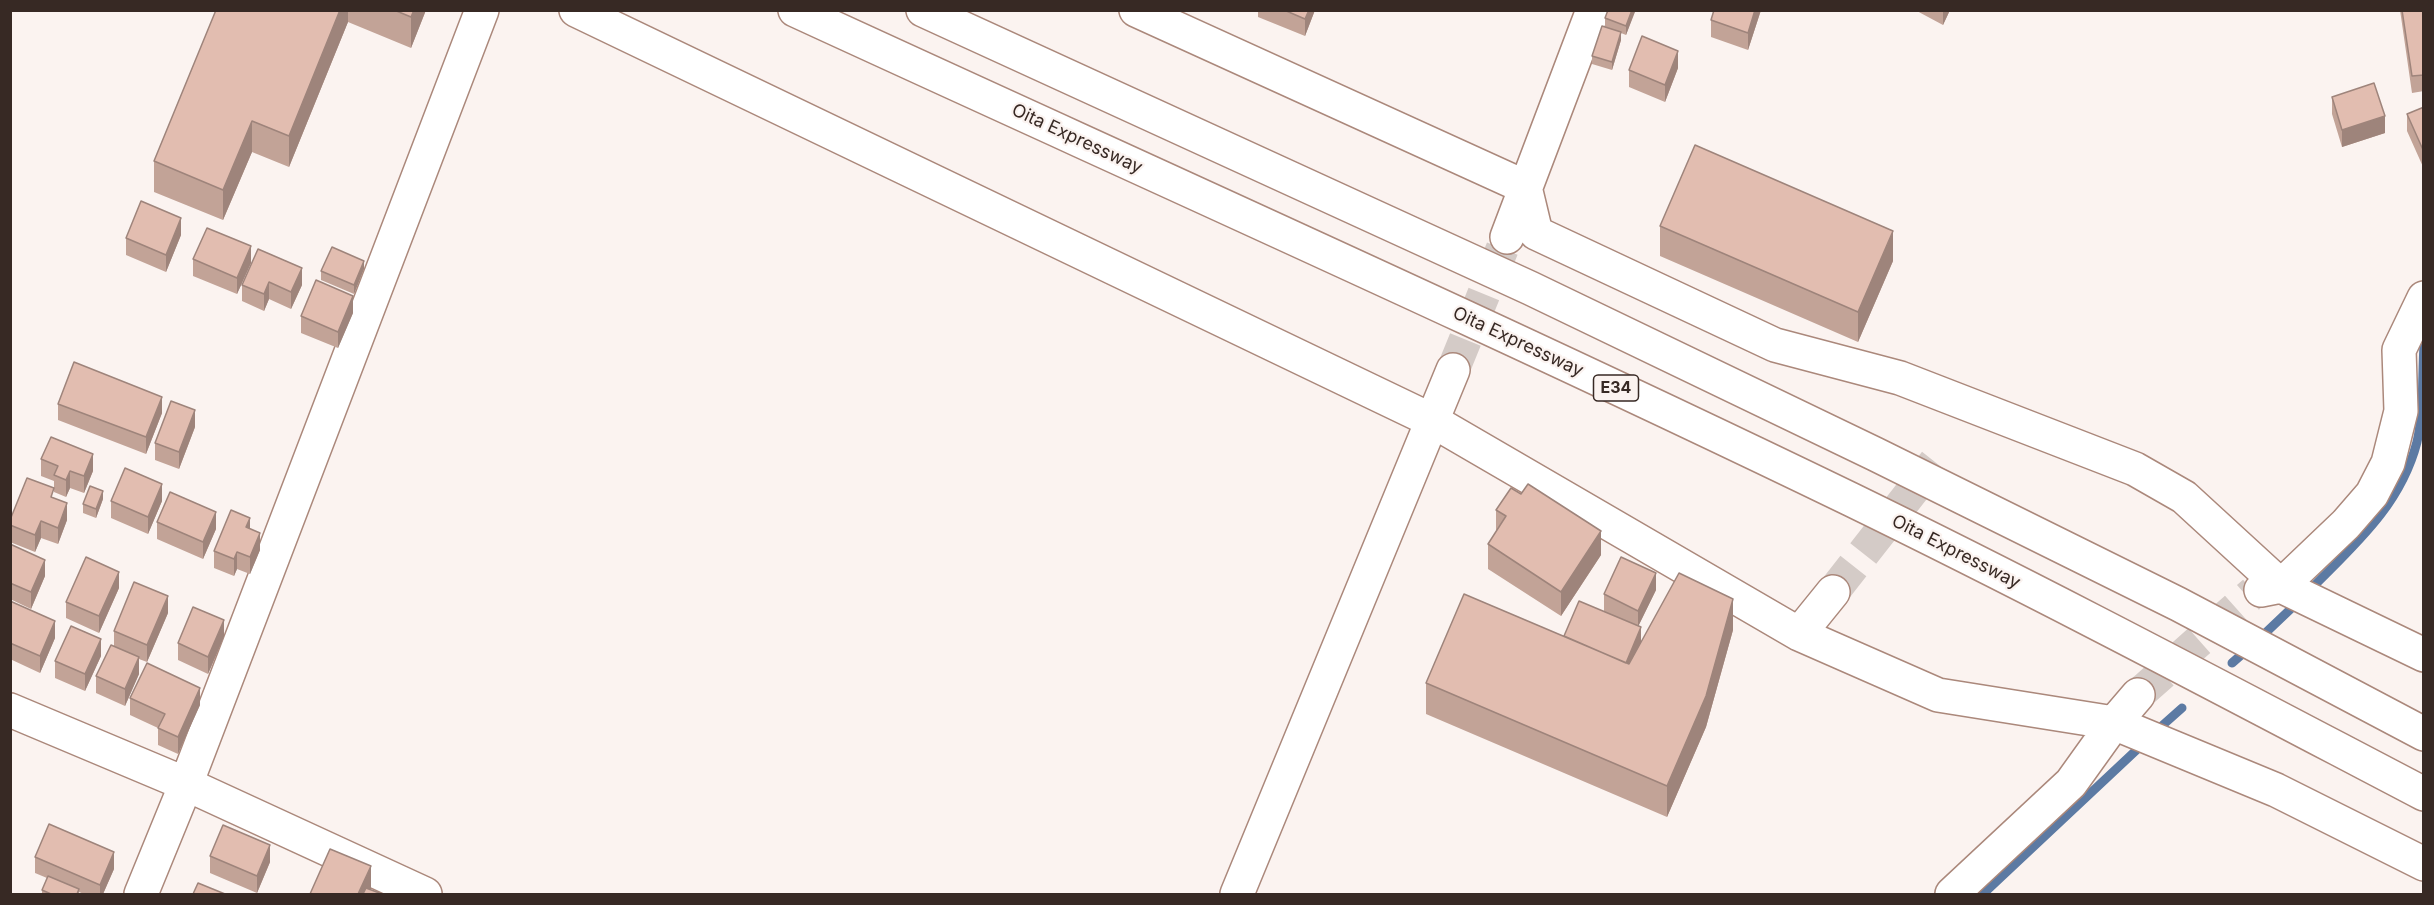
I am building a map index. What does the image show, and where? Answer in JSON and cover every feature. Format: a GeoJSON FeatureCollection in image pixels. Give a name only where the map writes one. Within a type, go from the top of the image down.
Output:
{"type":"FeatureCollection","features":[{"type":"Feature","properties":{"kind":"main road"},"geometry":{"type":"LineString","coordinates":[[141,894],[186,784],[482,10]]}},
{"type":"Feature","properties":{"kind":"main road"},"geometry":{"type":"LineString","coordinates":[[576,10],[1431,420],[1799,634],[1938,695],[2138,733],[2276,790],[2424,864]]}},
{"type":"Feature","properties":{"kind":"main road","name":"Oita Expressway"},"geometry":{"type":"LineString","coordinates":[[795,10],[1509,338],[1852,500],[2152,651],[2424,794]]}},
{"type":"Feature","properties":{"kind":"main road"},"geometry":{"type":"LineString","coordinates":[[922,10],[1530,288],[1789,412],[2178,604],[2424,734]]}},
{"type":"Feature","properties":{"kind":"main road"},"geometry":{"type":"LineString","coordinates":[[1136,10],[1525,187]]}},
{"type":"Feature","properties":{"kind":"main road"},"geometry":{"type":"LineString","coordinates":[[1506,237],[1593,10]]}},
{"type":"Feature","properties":{"kind":"main road"},"geometry":{"type":"LineString","coordinates":[[1525,187],[1536,233],[1775,345],[1900,378],[2135,469],[2184,497],[2284,593],[2424,655]]}},
{"type":"Feature","properties":{"kind":"main road"},"geometry":{"type":"LineString","coordinates":[[2284,593],[2372,494],[2388,463],[2401,411],[2399,350],[2424,298]]}},
{"type":"Feature","properties":{"kind":"main road"},"geometry":{"type":"LineString","coordinates":[[1237,894],[1452,370]]}},
{"type":"Feature","properties":{"kind":"main road"},"geometry":{"type":"LineString","coordinates":[[1799,634],[1833,592]]}},
{"type":"Feature","properties":{"kind":"main road"},"geometry":{"type":"LineString","coordinates":[[2138,695],[2138,733]]}},
{"type":"Feature","properties":{"kind":"main road"},"geometry":{"type":"LineString","coordinates":[[10,710],[186,784],[425,894]]}},
{"type":"Feature","properties":{"kind":"main road"},"geometry":{"type":"LineString","coordinates":[[1952,894],[2071,783],[2138,733]]}},
{"type":"Feature","properties":{"kind":"building"},"geometry":{"type":"Polygon","coordinates":[[[216,10],[340,10],[289,136],[252,121],[223,190],[154,161],[216,10]]]}},
{"type":"Feature","properties":{"kind":"building"},"geometry":{"type":"Polygon","coordinates":[[[394,10],[414,10],[411,17],[394,10]]]}},
{"type":"Feature","properties":{"kind":"building"},"geometry":{"type":"Polygon","coordinates":[[[1284,10],[1309,10],[1305,19],[1284,10]]]}},
{"type":"Feature","properties":{"kind":"building"},"geometry":{"type":"Polygon","coordinates":[[[1608,10],[1632,10],[1626,26],[1605,18],[1608,10]]]}},
{"type":"Feature","properties":{"kind":"building"},"geometry":{"type":"Polygon","coordinates":[[[1714,10],[1755,10],[1748,33],[1711,20],[1714,10]]]}},
{"type":"Feature","properties":{"kind":"building"},"geometry":{"type":"Polygon","coordinates":[[[2402,10],[2424,10],[2424,75],[2412,76],[2402,10]]]}},
{"type":"Feature","properties":{"kind":"building"},"geometry":{"type":"Polygon","coordinates":[[[1602,26],[1621,32],[1612,62],[1592,56],[1602,26]]]}},
{"type":"Feature","properties":{"kind":"building"},"geometry":{"type":"Polygon","coordinates":[[[1642,36],[1678,51],[1665,85],[1629,70],[1642,36]]]}},
{"type":"Feature","properties":{"kind":"building"},"geometry":{"type":"Polygon","coordinates":[[[2374,83],[2385,116],[2342,130],[2332,97],[2374,83]]]}},
{"type":"Feature","properties":{"kind":"building"},"geometry":{"type":"Polygon","coordinates":[[[2424,107],[2424,152],[2407,114],[2424,107]]]}},
{"type":"Feature","properties":{"kind":"building"},"geometry":{"type":"Polygon","coordinates":[[[1695,145],[1893,231],[1858,312],[1660,226],[1695,145]]]}},
{"type":"Feature","properties":{"kind":"building"},"geometry":{"type":"Polygon","coordinates":[[[141,201],[181,218],[166,255],[126,238],[141,201]]]}},
{"type":"Feature","properties":{"kind":"building"},"geometry":{"type":"Polygon","coordinates":[[[207,228],[251,246],[237,278],[193,259],[207,228]]]}},
{"type":"Feature","properties":{"kind":"building"},"geometry":{"type":"Polygon","coordinates":[[[332,247],[364,261],[354,285],[321,271],[332,247]]]}},
{"type":"Feature","properties":{"kind":"building"},"geometry":{"type":"Polygon","coordinates":[[[258,249],[302,268],[291,292],[269,282],[264,294],[242,285],[258,249]]]}},
{"type":"Feature","properties":{"kind":"building"},"geometry":{"type":"Polygon","coordinates":[[[316,280],[353,296],[338,332],[301,316],[316,280]]]}},
{"type":"Feature","properties":{"kind":"building"},"geometry":{"type":"Polygon","coordinates":[[[74,362],[162,397],[146,437],[58,404],[74,362]]]}},
{"type":"Feature","properties":{"kind":"building"},"geometry":{"type":"Polygon","coordinates":[[[171,401],[195,410],[179,452],[155,443],[171,401]]]}},
{"type":"Feature","properties":{"kind":"building"},"geometry":{"type":"Polygon","coordinates":[[[51,437],[93,454],[84,476],[70,471],[66,480],[54,475],[58,466],[41,459],[51,437]]]}},
{"type":"Feature","properties":{"kind":"building"},"geometry":{"type":"Polygon","coordinates":[[[125,468],[162,484],[148,517],[111,501],[125,468]]]}},
{"type":"Feature","properties":{"kind":"building"},"geometry":{"type":"Polygon","coordinates":[[[27,478],[54,488],[51,497],[67,503],[58,528],[41,521],[35,535],[10,525],[27,478]]]}},
{"type":"Feature","properties":{"kind":"building"},"geometry":{"type":"Polygon","coordinates":[[[1528,484],[1601,531],[1561,592],[1488,544],[1506,516],[1496,510],[1511,488],[1521,494],[1528,484]]]}},
{"type":"Feature","properties":{"kind":"building"},"geometry":{"type":"Polygon","coordinates":[[[90,486],[103,491],[96,509],[83,504],[90,486]]]}},
{"type":"Feature","properties":{"kind":"building"},"geometry":{"type":"Polygon","coordinates":[[[170,492],[216,512],[203,542],[157,522],[170,492]]]}},
{"type":"Feature","properties":{"kind":"building"},"geometry":{"type":"Polygon","coordinates":[[[231,510],[250,518],[246,527],[260,533],[250,557],[237,552],[234,559],[214,551],[231,510]]]}},
{"type":"Feature","properties":{"kind":"building"},"geometry":{"type":"Polygon","coordinates":[[[10,544],[45,560],[31,592],[10,583],[10,544]]]}},
{"type":"Feature","properties":{"kind":"building"},"geometry":{"type":"Polygon","coordinates":[[[86,557],[119,572],[99,616],[66,602],[86,557]]]}},
{"type":"Feature","properties":{"kind":"building"},"geometry":{"type":"Polygon","coordinates":[[[1621,557],[1656,573],[1638,611],[1604,594],[1621,557]]]}},
{"type":"Feature","properties":{"kind":"building"},"geometry":{"type":"Polygon","coordinates":[[[1679,573],[1733,599],[1706,696],[1667,786],[1426,683],[1464,594],[1629,664],[1679,573]]]}},
{"type":"Feature","properties":{"kind":"building"},"geometry":{"type":"Polygon","coordinates":[[[134,582],[168,596],[147,645],[114,631],[134,582]]]}},
{"type":"Feature","properties":{"kind":"building"},"geometry":{"type":"Polygon","coordinates":[[[10,601],[55,621],[40,656],[10,643],[10,601]]]}},
{"type":"Feature","properties":{"kind":"building"},"geometry":{"type":"Polygon","coordinates":[[[1579,601],[1641,627],[1626,663],[1564,636],[1579,601]]]}},
{"type":"Feature","properties":{"kind":"building"},"geometry":{"type":"Polygon","coordinates":[[[193,607],[224,620],[208,657],[178,643],[193,607]]]}},
{"type":"Feature","properties":{"kind":"building"},"geometry":{"type":"Polygon","coordinates":[[[71,626],[101,639],[85,674],[55,661],[71,626]]]}},
{"type":"Feature","properties":{"kind":"building"},"geometry":{"type":"Polygon","coordinates":[[[111,645],[139,657],[125,689],[96,676],[111,645]]]}},
{"type":"Feature","properties":{"kind":"building"},"geometry":{"type":"Polygon","coordinates":[[[147,663],[200,688],[178,737],[158,728],[165,714],[130,698],[147,663]]]}},
{"type":"Feature","properties":{"kind":"building"},"geometry":{"type":"Polygon","coordinates":[[[49,824],[114,852],[100,885],[35,857],[49,824]]]}},
{"type":"Feature","properties":{"kind":"building"},"geometry":{"type":"Polygon","coordinates":[[[223,825],[270,845],[257,876],[210,856],[223,825]]]}},
{"type":"Feature","properties":{"kind":"building"},"geometry":{"type":"Polygon","coordinates":[[[330,849],[371,866],[358,894],[310,894],[330,849]]]}},
{"type":"Feature","properties":{"kind":"building"},"geometry":{"type":"Polygon","coordinates":[[[48,876],[79,889],[77,894],[51,894],[42,890],[48,876]]]}},
{"type":"Feature","properties":{"kind":"building"},"geometry":{"type":"Polygon","coordinates":[[[198,883],[225,894],[193,894],[198,883]]]}},
{"type":"Feature","properties":{"kind":"building"},"geometry":{"type":"Polygon","coordinates":[[[366,888],[382,894],[363,894],[366,888]]]}},
{"type":"Feature","properties":{"kind":"waterway"},"geometry":{"type":"LineString","coordinates":[[2308,592],[2373,524],[2387,506],[2409,465],[2417,442],[2421,418],[2424,345]]}},
{"type":"Feature","properties":{"kind":"waterway"},"geometry":{"type":"LineString","coordinates":[[2258,640],[2298,602]]}},
{"type":"Feature","properties":{"kind":"waterway"},"geometry":{"type":"LineString","coordinates":[[2232,663],[2248,649]]}},
{"type":"Feature","properties":{"kind":"waterway"},"geometry":{"type":"LineString","coordinates":[[2155,732],[2182,708]]}},
{"type":"Feature","properties":{"kind":"waterway"},"geometry":{"type":"LineString","coordinates":[[1983,894],[2145,742]]}},
{"type":"Feature","properties":{"kind":"tunnel"},"geometry":{"type":"LineString","coordinates":[[1453,370],[1507,237]]}},
{"type":"Feature","properties":{"kind":"tunnel"},"geometry":{"type":"LineString","coordinates":[[1833,592],[1935,462]]}},
{"type":"Feature","properties":{"kind":"tunnel"},"geometry":{"type":"LineString","coordinates":[[2138,695],[2254,592]]}}]}
